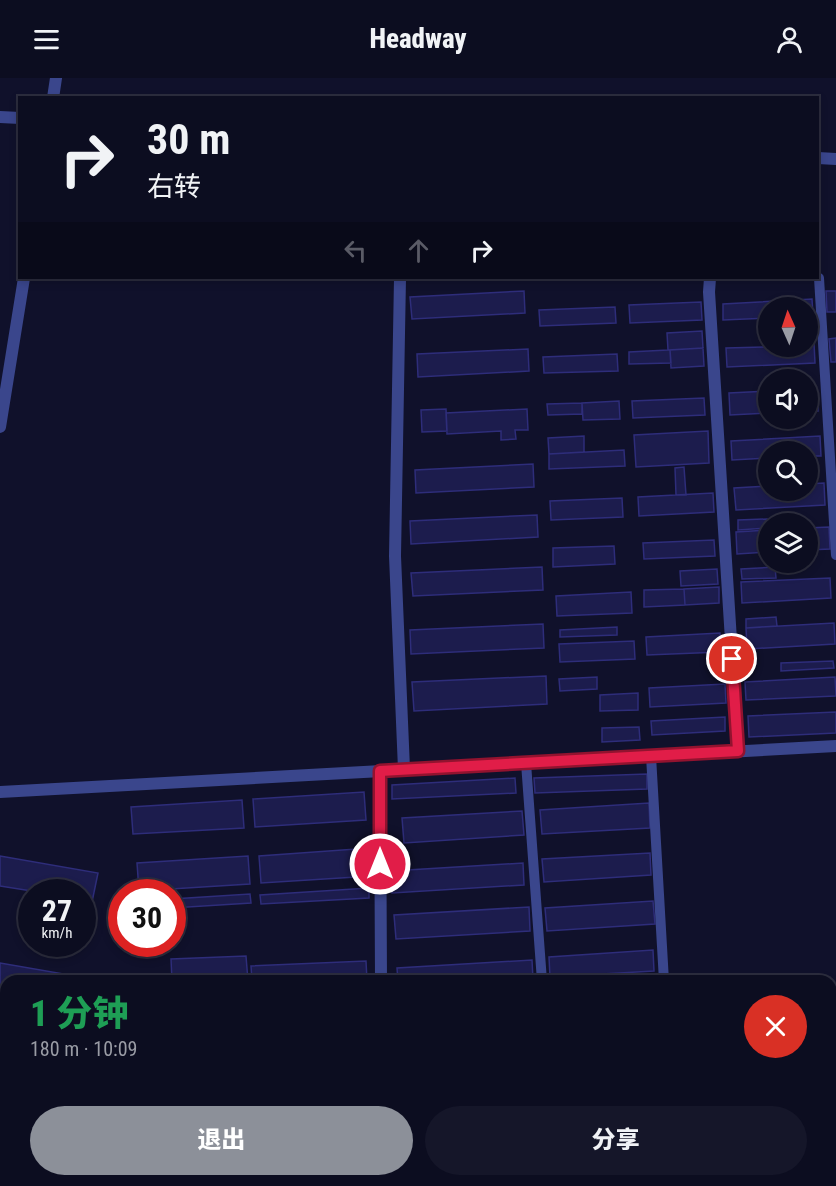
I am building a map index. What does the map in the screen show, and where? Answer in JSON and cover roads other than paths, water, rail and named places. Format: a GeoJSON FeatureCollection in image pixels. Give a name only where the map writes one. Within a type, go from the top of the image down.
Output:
{"type":"FeatureCollection","features":[{"type":"Feature","properties":{"kind":"street"},"geometry":{"type":"LineString","coordinates":[[53,96],[56,78]]}},
{"type":"Feature","properties":{"kind":"street"},"geometry":{"type":"LineString","coordinates":[[0,117],[18,118]]}},
{"type":"Feature","properties":{"kind":"street"},"geometry":{"type":"LineString","coordinates":[[819,158],[836,159]]}},
{"type":"Feature","properties":{"kind":"street"},"geometry":{"type":"LineString","coordinates":[[0,427],[24,279]]}},
{"type":"Feature","properties":{"kind":"street"},"geometry":{"type":"LineString","coordinates":[[400,279],[395,556],[404,770]]}},
{"type":"Feature","properties":{"kind":"street"},"geometry":{"type":"LineString","coordinates":[[710,279],[738,751]]}},
{"type":"Feature","properties":{"kind":"street"},"geometry":{"type":"LineString","coordinates":[[0,792],[836,746]]}},
{"type":"Feature","properties":{"kind":"street"},"geometry":{"type":"LineString","coordinates":[[380,771],[381,975]]}},
{"type":"Feature","properties":{"kind":"lane"},"geometry":{"type":"LineString","coordinates":[[819,278],[836,555]]}},
{"type":"Feature","properties":{"kind":"lane"},"geometry":{"type":"LineString","coordinates":[[651,756],[664,975]]}},
{"type":"Feature","properties":{"kind":"lane"},"geometry":{"type":"LineString","coordinates":[[526,763],[542,975]]}}]}
